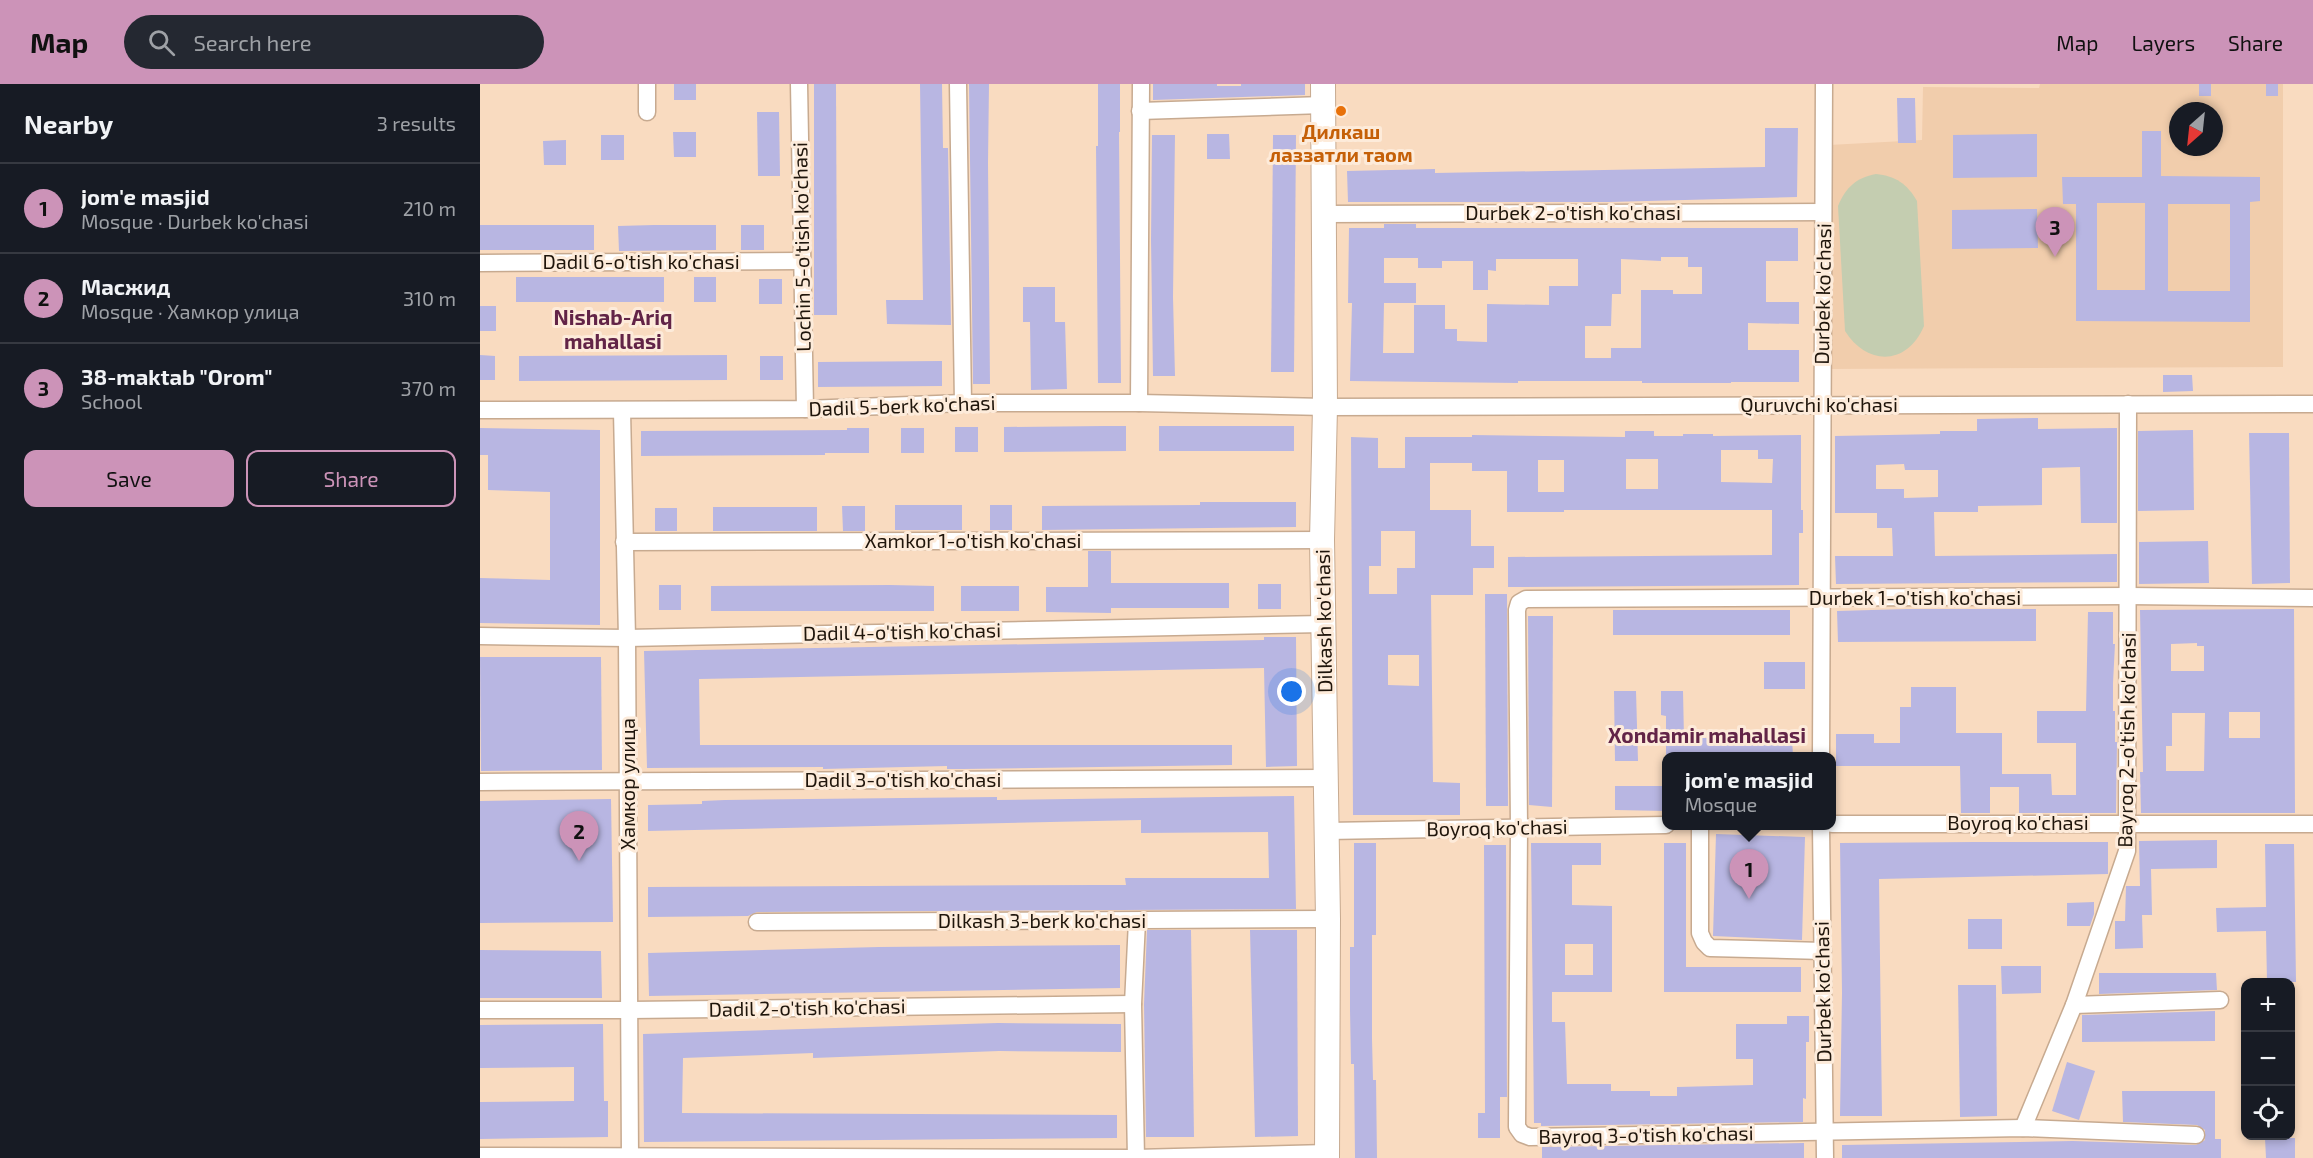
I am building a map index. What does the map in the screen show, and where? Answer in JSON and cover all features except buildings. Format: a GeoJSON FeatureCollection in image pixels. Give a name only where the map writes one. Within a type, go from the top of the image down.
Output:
{"type":"FeatureCollection","features":[{"type":"Feature","properties":{"kind":"street"},"geometry":{"type":"LineString","coordinates":[[647,84],[647,112]]}},
{"type":"Feature","properties":{"kind":"street","name":"Lochin 5-o'tish ko'chasi"},"geometry":{"type":"LineString","coordinates":[[799,84],[805,410]]}},
{"type":"Feature","properties":{"kind":"street"},"geometry":{"type":"LineString","coordinates":[[958,84],[963,403]]}},
{"type":"Feature","properties":{"kind":"street"},"geometry":{"type":"LineString","coordinates":[[1140,403],[1141,84]]}},
{"type":"Feature","properties":{"kind":"street","name":"Durbek ko'chasi"},"geometry":{"type":"LineString","coordinates":[[1821,752],[1824,84]]}},
{"type":"Feature","properties":{"kind":"street"},"geometry":{"type":"LineString","coordinates":[[1140,111],[1323,94]]}},
{"type":"Feature","properties":{"kind":"street","name":"Dilkash ko'chasi"},"geometry":{"type":"LineString","coordinates":[[1323,94],[1325,407],[1322,540],[1328,919],[1327,1155]]}},
{"type":"Feature","properties":{"kind":"street","name":"Durbek 2-o'tish ko'chasi"},"geometry":{"type":"LineString","coordinates":[[1323,214],[1823,212]]}},
{"type":"Feature","properties":{"kind":"street","name":"Dadil 6-o'tish ko'chasi"},"geometry":{"type":"LineString","coordinates":[[480,263],[802,261]]}},
{"type":"Feature","properties":{"kind":"street","name":"Dadil 5-berk ko'chasi"},"geometry":{"type":"LineString","coordinates":[[480,410],[805,410],[963,403],[1140,403],[1325,407]]}},
{"type":"Feature","properties":{"kind":"street","name":"Bayroq 2-o'tish ko'chasi"},"geometry":{"type":"LineString","coordinates":[[2023,1128],[2074,1005],[2127,851],[2128,404]]}},
{"type":"Feature","properties":{"kind":"street","name":"Quruvchi ko'chasi"},"geometry":{"type":"LineString","coordinates":[[1325,407],[2313,404]]}},
{"type":"Feature","properties":{"kind":"street","name":"Хамкор улица"},"geometry":{"type":"LineString","coordinates":[[622,411],[627,638],[630,1157]]}},
{"type":"Feature","properties":{"kind":"street","name":"Xamkor 1-o'tish ko'chasi"},"geometry":{"type":"LineString","coordinates":[[624,542],[1322,540]]}},
{"type":"Feature","properties":{"kind":"street","name":"Durbek 1-o'tish ko'chasi"},"geometry":{"type":"LineString","coordinates":[[1519,603],[1526,598],[2128,596],[2313,598]]}},
{"type":"Feature","properties":{"kind":"street","name":"Bayroq 3-o'tish ko'chasi"},"geometry":{"type":"LineString","coordinates":[[1519,603],[1517,610],[1519,827],[1517,1127],[1522,1134],[1530,1137],[2023,1128],[2196,1135]]}},
{"type":"Feature","properties":{"kind":"street","name":"Dadil 4-o'tish ko'chasi"},"geometry":{"type":"LineString","coordinates":[[480,636],[627,638],[1324,624]]}},
{"type":"Feature","properties":{"kind":"street","name":"Dadil 3-o'tish ko'chasi"},"geometry":{"type":"LineString","coordinates":[[480,782],[1325,778]]}},
{"type":"Feature","properties":{"kind":"street","name":"Boyroq ko'chasi"},"geometry":{"type":"LineString","coordinates":[[1836,824],[2313,824]]}},
{"type":"Feature","properties":{"kind":"street","name":"Boyroq ko'chasi"},"geometry":{"type":"LineString","coordinates":[[1327,831],[1662,825]]}},
{"type":"Feature","properties":{"kind":"street"},"geometry":{"type":"LineString","coordinates":[[1700,830],[1700,933],[1710,948],[1823,951]]}},
{"type":"Feature","properties":{"kind":"street","name":"Durbek ko'chasi"},"geometry":{"type":"LineString","coordinates":[[1821,830],[1825,1158]]}},
{"type":"Feature","properties":{"kind":"street","name":"Dilkash 3-berk ko'chasi"},"geometry":{"type":"LineString","coordinates":[[757,922],[1328,919]]}},
{"type":"Feature","properties":{"kind":"street"},"geometry":{"type":"LineString","coordinates":[[1136,1158],[1133,1004],[1137,921]]}},
{"type":"Feature","properties":{"kind":"street"},"geometry":{"type":"LineString","coordinates":[[2074,1005],[2220,1000]]}},
{"type":"Feature","properties":{"kind":"street","name":"Dadil 2-o'tish ko'chasi"},"geometry":{"type":"LineString","coordinates":[[480,1010],[1133,1004]]}},
{"type":"Feature","properties":{"kind":"street"},"geometry":{"type":"LineString","coordinates":[[480,1156],[1136,1158],[1327,1155]]}},
{"type":"Feature","properties":{"kind":"shaded area"},"geometry":{"type":"Polygon","coordinates":[[[2040,84],[2283,84],[2283,367],[1826,369],[1829,145],[1922,140],[1923,87],[2039,88],[2040,84]]]}},
{"type":"Feature","properties":{"kind":"green space"},"geometry":{"type":"Polygon","coordinates":[[[1876,174],[1900,182],[1917,201],[1924,326],[1908,349],[1886,357],[1864,351],[1845,331],[1838,206],[1844,194],[1853,184],[1876,174]]]}},
{"type":"Feature","properties":{"kind":"place","name":"Дилкаш лаззатли таом"},"geometry":{"type":"Point","coordinates":[1341,111]}},
{"type":"Feature","properties":{"kind":"place","name":"38-maktab \"Orom\""},"geometry":{"type":"Point","coordinates":[2055,257]}},
{"type":"Feature","properties":{"kind":"place","name":"Масжид"},"geometry":{"type":"Point","coordinates":[579,861]}},
{"type":"Feature","properties":{"kind":"place","name":"jom'e masjid"},"geometry":{"type":"Point","coordinates":[1749,899]}},
{"type":"Feature","properties":{"kind":"district","name":"Nishab-Ariq mahallasi"},"geometry":{"type":"Point","coordinates":[613,330]}},
{"type":"Feature","properties":{"kind":"district","name":"Xondamir mahallasi"},"geometry":{"type":"Point","coordinates":[1707,736]}}]}
